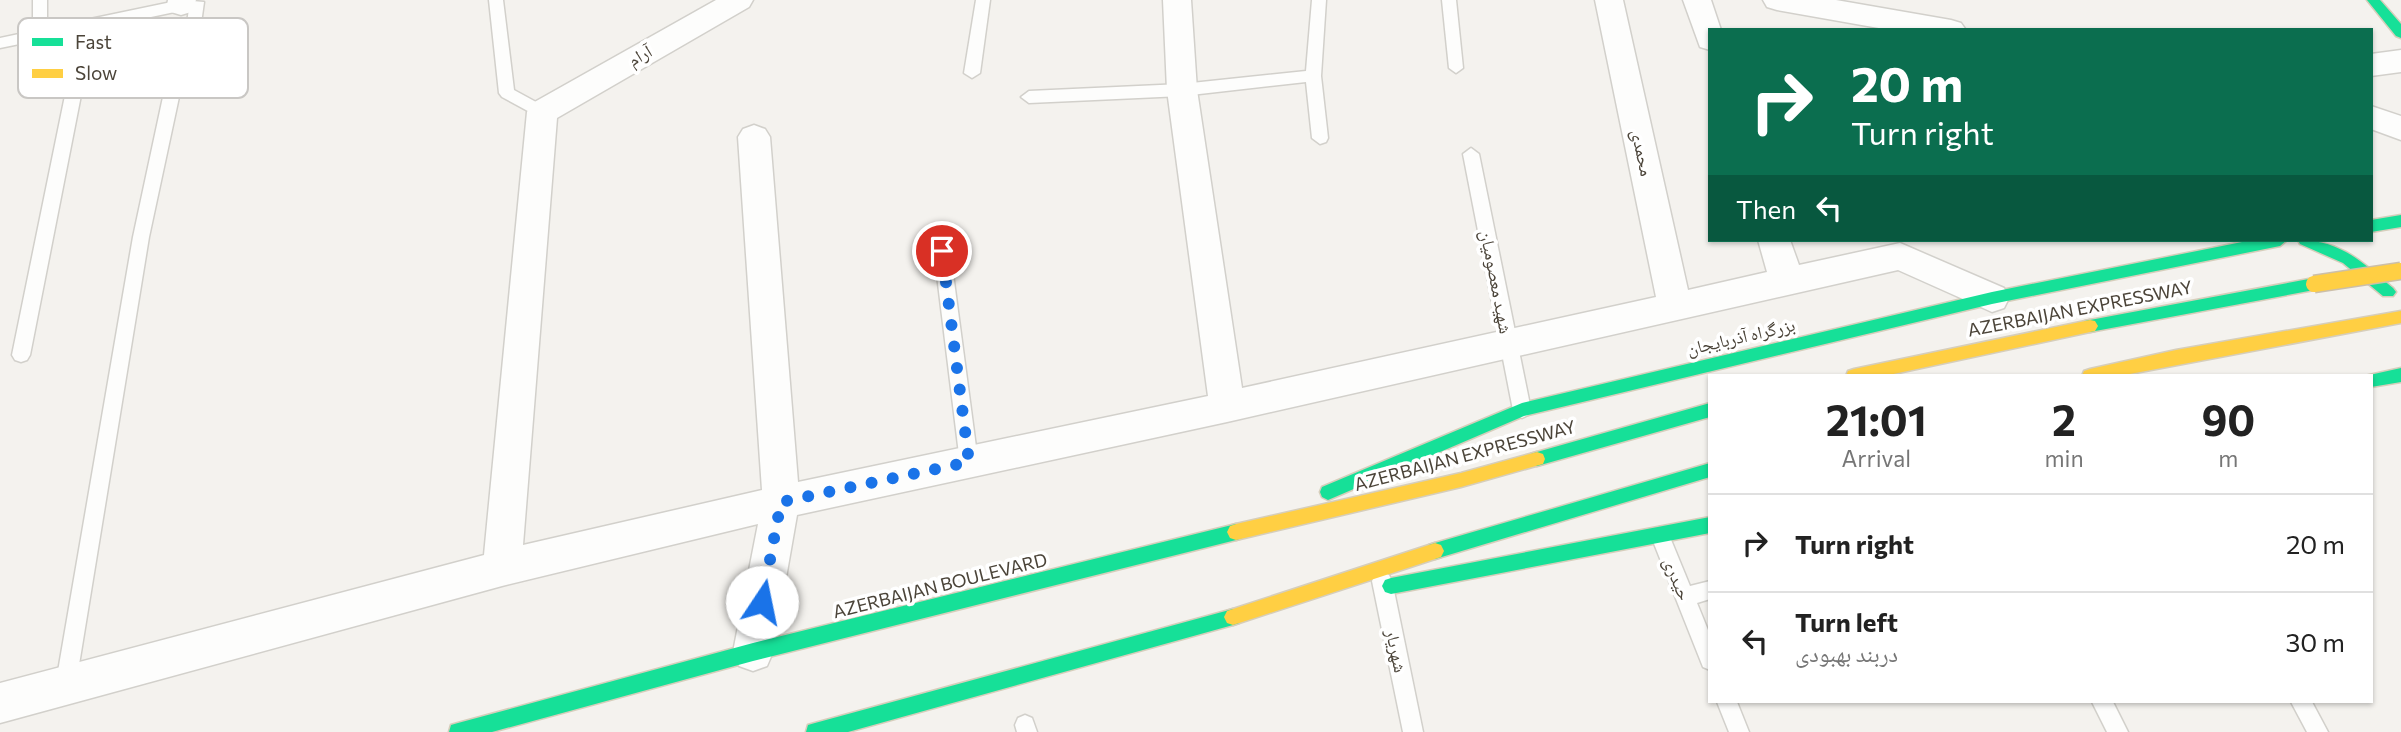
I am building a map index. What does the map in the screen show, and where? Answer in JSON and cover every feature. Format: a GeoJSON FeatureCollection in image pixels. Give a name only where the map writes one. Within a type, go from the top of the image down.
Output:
{"type":"FeatureCollection","features":[{"type":"Feature","properties":{"kind":"main road"},"geometry":{"type":"LineString","coordinates":[[2373,0],[2401,33]]}},
{"type":"Feature","properties":{"kind":"main road"},"geometry":{"type":"LineString","coordinates":[[2373,226],[2401,221]]}},
{"type":"Feature","properties":{"kind":"main road","name":"بزرگراه آذربایجان"},"geometry":{"type":"LineString","coordinates":[[1229,534],[1522,410],[1992,298],[2270,242]]}},
{"type":"Feature","properties":{"kind":"main road"},"geometry":{"type":"LineString","coordinates":[[2310,242],[2348,259],[2390,294],[2401,311]]}},
{"type":"Feature","properties":{"kind":"main road","name":"AZERBAIJAN EXPRESSWAY"},"geometry":{"type":"LineString","coordinates":[[1863,374],[2140,315],[2401,271]]}},
{"type":"Feature","properties":{"kind":"main road"},"geometry":{"type":"LineString","coordinates":[[2099,374],[2176,357],[2401,317]]}},
{"type":"Feature","properties":{"kind":"main road"},"geometry":{"type":"LineString","coordinates":[[2373,380],[2401,376]]}},
{"type":"Feature","properties":{"kind":"main road","name":"AZERBAIJAN EXPRESSWAY"},"geometry":{"type":"LineString","coordinates":[[1229,534],[1461,480],[1708,411]]}},
{"type":"Feature","properties":{"kind":"main road"},"geometry":{"type":"LineString","coordinates":[[1381,579],[1483,535],[1708,471]]}},
{"type":"Feature","properties":{"kind":"main road"},"geometry":{"type":"LineString","coordinates":[[815,732],[1381,579],[1660,536],[1708,524]]}},
{"type":"Feature","properties":{"kind":"main road","name":"AZERBAIJAN BOULEVARD"},"geometry":{"type":"LineString","coordinates":[[458,732],[753,652],[1229,534]]}},
{"type":"Feature","properties":{"kind":"street","name":"آرام"},"geometry":{"type":"LineString","coordinates":[[542,112],[739,0]]}},
{"type":"Feature","properties":{"kind":"street"},"geometry":{"type":"LineString","coordinates":[[1177,0],[1182,90],[1227,407]]}},
{"type":"Feature","properties":{"kind":"street","name":"محمدی"},"geometry":{"type":"LineString","coordinates":[[1609,0],[1675,306]]}},
{"type":"Feature","properties":{"kind":"street"},"geometry":{"type":"LineString","coordinates":[[1697,0],[1708,34]]}},
{"type":"Feature","properties":{"kind":"street"},"geometry":{"type":"LineString","coordinates":[[1777,0],[1939,28]]}},
{"type":"Feature","properties":{"kind":"street"},"geometry":{"type":"LineString","coordinates":[[2373,65],[2401,61]]}},
{"type":"Feature","properties":{"kind":"street"},"geometry":{"type":"LineString","coordinates":[[502,568],[542,112]]}},
{"type":"Feature","properties":{"kind":"street"},"geometry":{"type":"LineString","coordinates":[[2373,118],[2401,128]]}},
{"type":"Feature","properties":{"kind":"street"},"geometry":{"type":"LineString","coordinates":[[753,652],[781,502],[754,137]]}},
{"type":"Feature","properties":{"kind":"street"},"geometry":{"type":"LineString","coordinates":[[1775,242],[1787,281]]}},
{"type":"Feature","properties":{"kind":"street"},"geometry":{"type":"LineString","coordinates":[[0,703],[66,683],[502,568],[781,502],[1227,407],[1900,256],[1992,298]]}},
{"type":"Feature","properties":{"kind":"lane"},"geometry":{"type":"LineString","coordinates":[[40,0],[40,18]]}},
{"type":"Feature","properties":{"kind":"lane"},"geometry":{"type":"LineString","coordinates":[[496,0],[507,93],[542,112]]}},
{"type":"Feature","properties":{"kind":"lane"},"geometry":{"type":"LineString","coordinates":[[972,73],[984,0]]}},
{"type":"Feature","properties":{"kind":"lane"},"geometry":{"type":"LineString","coordinates":[[1319,0],[1313,76],[1320,138]]}},
{"type":"Feature","properties":{"kind":"lane"},"geometry":{"type":"LineString","coordinates":[[1449,0],[1456,68]]}},
{"type":"Feature","properties":{"kind":"lane"},"geometry":{"type":"LineString","coordinates":[[119,18],[192,2]]}},
{"type":"Feature","properties":{"kind":"lane"},"geometry":{"type":"LineString","coordinates":[[0,43],[18,39]]}},
{"type":"Feature","properties":{"kind":"lane"},"geometry":{"type":"LineString","coordinates":[[1029,97],[1182,90],[1313,76]]}},
{"type":"Feature","properties":{"kind":"lane"},"geometry":{"type":"LineString","coordinates":[[21,355],[72,98]]}},
{"type":"Feature","properties":{"kind":"lane"},"geometry":{"type":"LineString","coordinates":[[66,683],[141,237],[171,98]]}},
{"type":"Feature","properties":{"kind":"lane","name":"شهید معصومیان"},"geometry":{"type":"LineString","coordinates":[[1471,153],[1522,410]]}},
{"type":"Feature","properties":{"kind":"lane"},"geometry":{"type":"LineString","coordinates":[[942,251],[969,462]]}},
{"type":"Feature","properties":{"kind":"lane","name":"حیدری"},"geometry":{"type":"LineString","coordinates":[[1660,536],[1708,655]]}},
{"type":"Feature","properties":{"kind":"lane","name":"شهریار"},"geometry":{"type":"LineString","coordinates":[[1381,579],[1413,732]]}},
{"type":"Feature","properties":{"kind":"lane"},"geometry":{"type":"LineString","coordinates":[[1684,597],[1708,591]]}},
{"type":"Feature","properties":{"kind":"lane"},"geometry":{"type":"LineString","coordinates":[[1727,703],[1739,732]]}},
{"type":"Feature","properties":{"kind":"lane"},"geometry":{"type":"LineString","coordinates":[[2103,703],[2118,732]]}},
{"type":"Feature","properties":{"kind":"lane"},"geometry":{"type":"LineString","coordinates":[[2302,703],[2318,732]]}},
{"type":"Feature","properties":{"kind":"traffic: fast"},"geometry":{"type":"LineString","coordinates":[[2373,0],[2401,33]]}},
{"type":"Feature","properties":{"kind":"traffic: fast"},"geometry":{"type":"LineString","coordinates":[[2373,226],[2401,221]]}},
{"type":"Feature","properties":{"kind":"traffic: fast"},"geometry":{"type":"LineString","coordinates":[[1328,492],[1522,410],[1992,298],[2270,242]]}},
{"type":"Feature","properties":{"kind":"traffic: fast"},"geometry":{"type":"LineString","coordinates":[[2310,242],[2348,259],[2388,292]]}},
{"type":"Feature","properties":{"kind":"traffic: fast"},"geometry":{"type":"LineString","coordinates":[[2090,326],[2314,284]]}},
{"type":"Feature","properties":{"kind":"traffic: fast"},"geometry":{"type":"LineString","coordinates":[[2373,380],[2401,375]]}},
{"type":"Feature","properties":{"kind":"traffic: fast"},"geometry":{"type":"LineString","coordinates":[[1537,459],[1708,411]]}},
{"type":"Feature","properties":{"kind":"traffic: fast"},"geometry":{"type":"LineString","coordinates":[[1435,551],[1708,471]]}},
{"type":"Feature","properties":{"kind":"traffic: fast"},"geometry":{"type":"LineString","coordinates":[[1391,586],[1708,525]]}},
{"type":"Feature","properties":{"kind":"traffic: fast"},"geometry":{"type":"LineString","coordinates":[[458,732],[753,652],[1236,532]]}},
{"type":"Feature","properties":{"kind":"traffic: fast"},"geometry":{"type":"LineString","coordinates":[[815,732],[1233,617]]}},
{"type":"Feature","properties":{"kind":"traffic: slow"},"geometry":{"type":"LineString","coordinates":[[2314,284],[2401,271]]}},
{"type":"Feature","properties":{"kind":"traffic: slow"},"geometry":{"type":"LineString","coordinates":[[2099,374],[2176,357],[2401,317]]}},
{"type":"Feature","properties":{"kind":"traffic: slow"},"geometry":{"type":"LineString","coordinates":[[1863,374],[2090,326]]}},
{"type":"Feature","properties":{"kind":"traffic: slow"},"geometry":{"type":"LineString","coordinates":[[1236,532],[1461,480],[1537,459]]}},
{"type":"Feature","properties":{"kind":"traffic: slow"},"geometry":{"type":"LineString","coordinates":[[1233,617],[1435,551]]}},
{"type":"Feature","properties":{"kind":"route"},"geometry":{"type":"LineString","coordinates":[[762,602],[781,502],[969,462],[942,251]]}}]}
